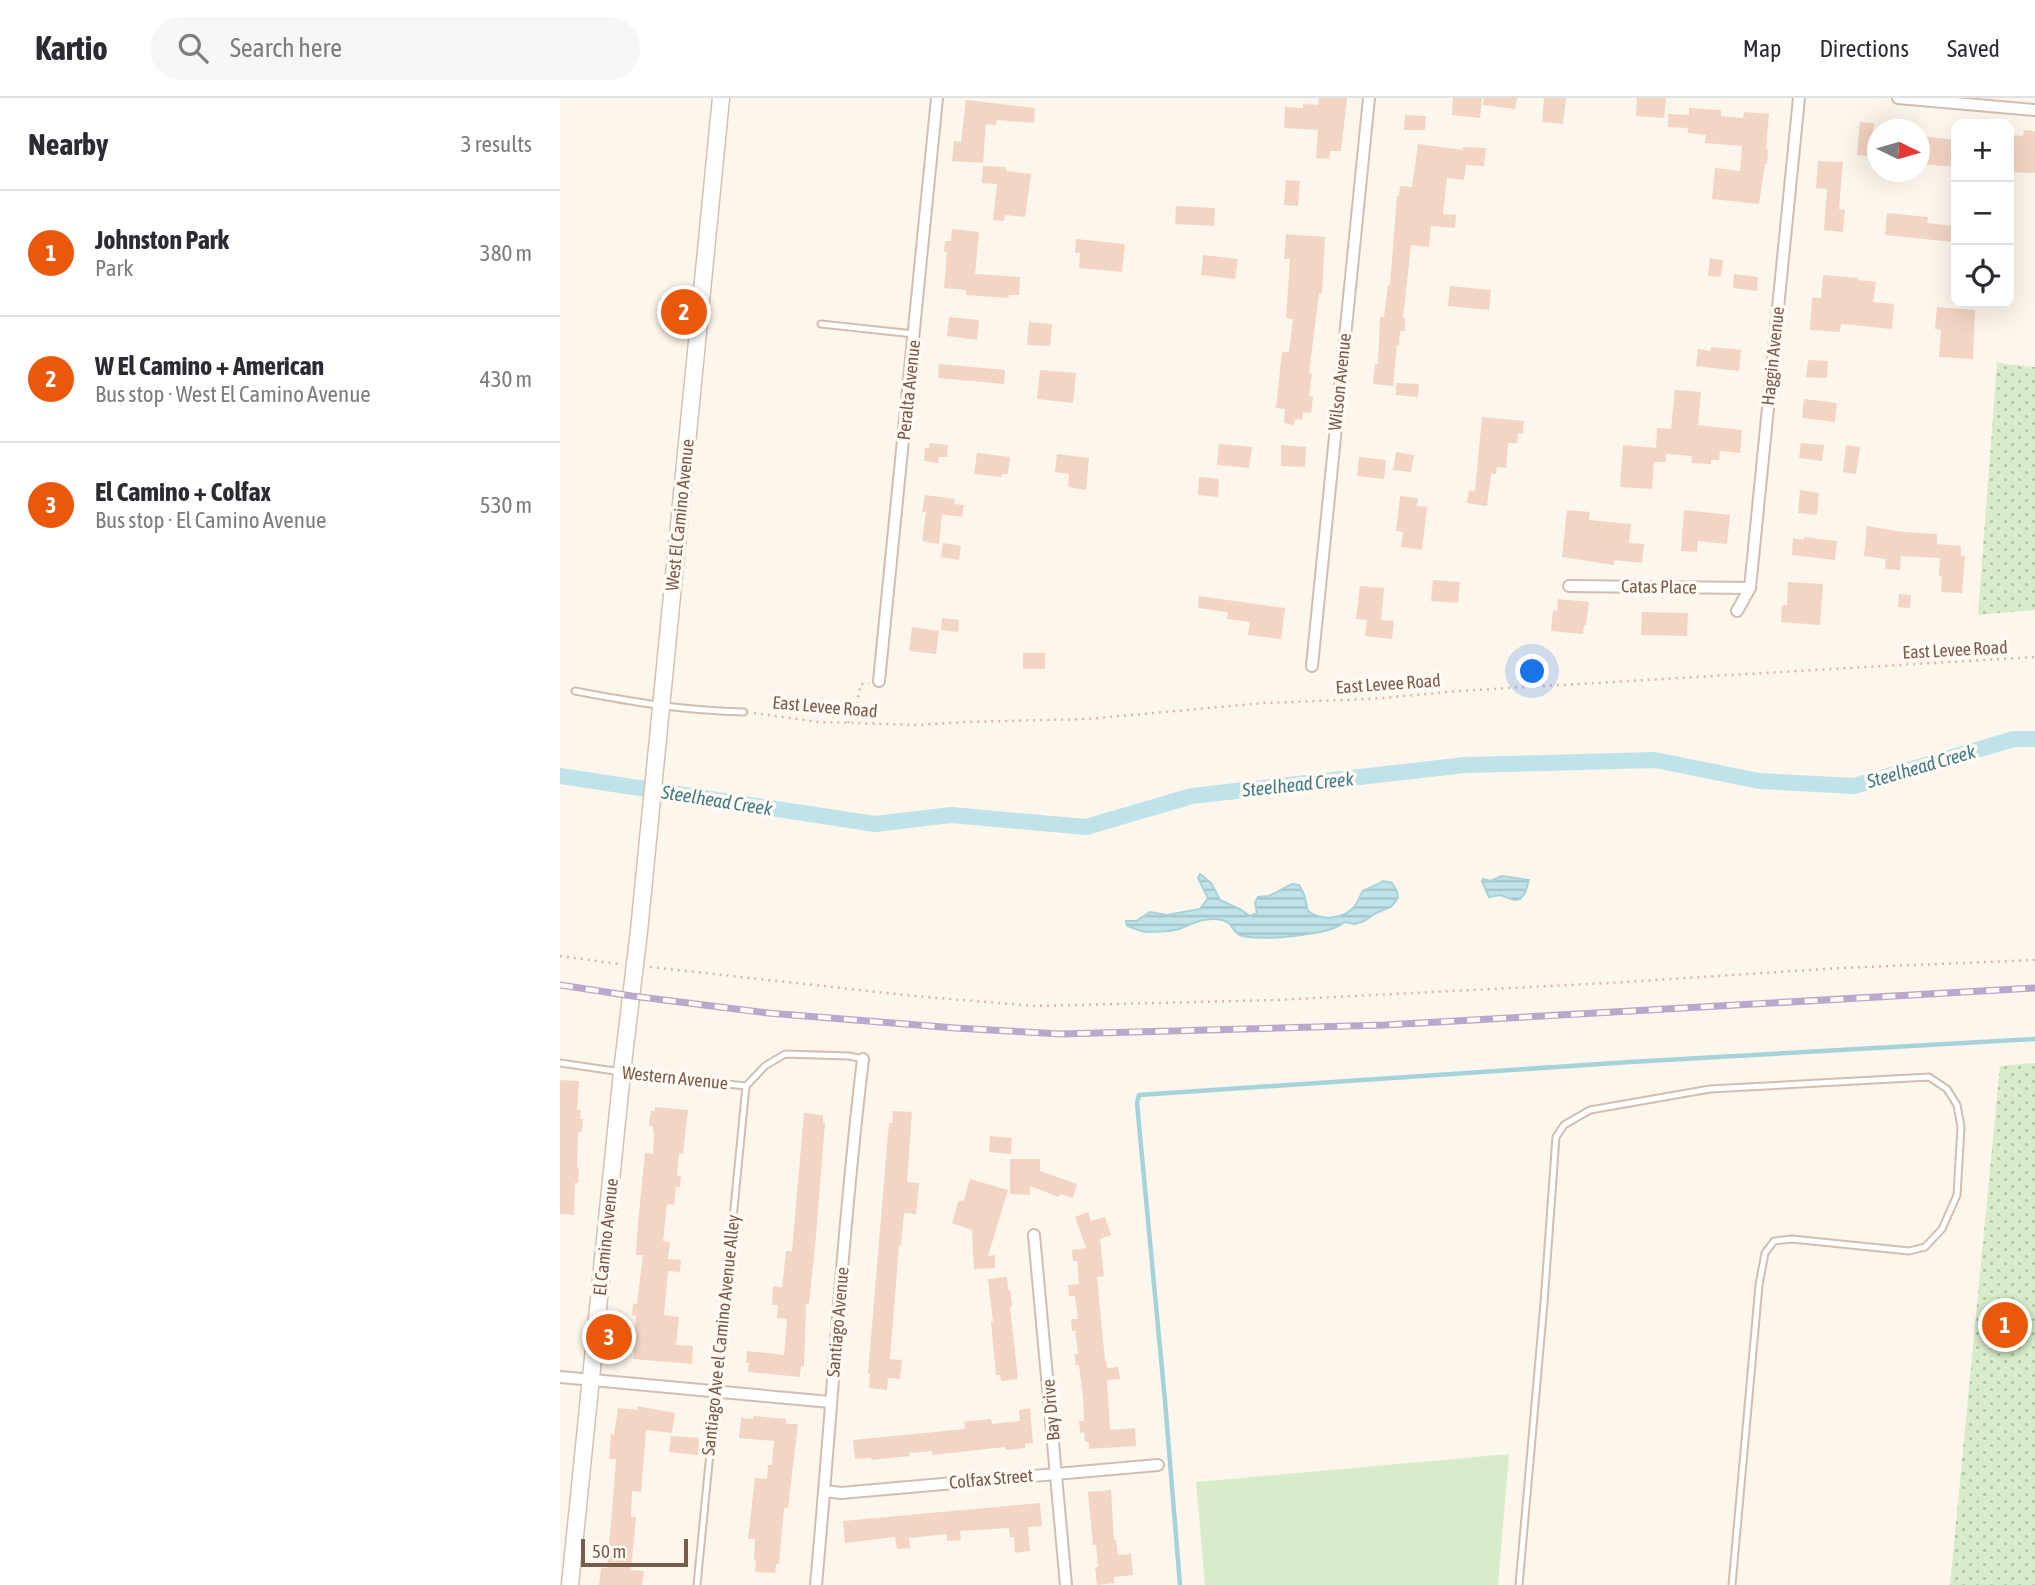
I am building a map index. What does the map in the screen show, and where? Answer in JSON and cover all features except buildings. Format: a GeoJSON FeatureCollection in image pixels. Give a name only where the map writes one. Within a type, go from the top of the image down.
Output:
{"type":"FeatureCollection","features":[{"type":"Feature","properties":{"kind":"main road","name":"West El Camino Avenue"},"geometry":{"type":"LineString","coordinates":[[639,932],[721,98]]}},
{"type":"Feature","properties":{"kind":"main road","name":"El Camino Avenue"},"geometry":{"type":"LineString","coordinates":[[570,1585],[622,1072],[639,932]]}},
{"type":"Feature","properties":{"kind":"street","name":"Peralta Avenue"},"geometry":{"type":"LineString","coordinates":[[878,681],[937,98]]}},
{"type":"Feature","properties":{"kind":"street","name":"Wilson Avenue"},"geometry":{"type":"LineString","coordinates":[[1312,667],[1369,98]]}},
{"type":"Feature","properties":{"kind":"street","name":"Haggin Avenue"},"geometry":{"type":"LineString","coordinates":[[1737,611],[1750,588],[1800,98]]}},
{"type":"Feature","properties":{"kind":"street"},"geometry":{"type":"LineString","coordinates":[[1898,98],[2035,110]]}},
{"type":"Feature","properties":{"kind":"street","name":"Catas Place"},"geometry":{"type":"LineString","coordinates":[[1569,586],[1750,588]]}},
{"type":"Feature","properties":{"kind":"street","name":"Santiago Avenue"},"geometry":{"type":"LineString","coordinates":[[816,1585],[830,1402],[863,1059]]}},
{"type":"Feature","properties":{"kind":"street","name":"Bay Drive"},"geometry":{"type":"LineString","coordinates":[[1034,1235],[1066,1585]]}},
{"type":"Feature","properties":{"kind":"street"},"geometry":{"type":"LineString","coordinates":[[560,1377],[830,1402]]}},
{"type":"Feature","properties":{"kind":"street","name":"Colfax Street"},"geometry":{"type":"LineString","coordinates":[[825,1491],[841,1493],[1157,1465]]}},
{"type":"Feature","properties":{"kind":"lane"},"geometry":{"type":"LineString","coordinates":[[821,324],[914,334]]}},
{"type":"Feature","properties":{"kind":"lane"},"geometry":{"type":"LineString","coordinates":[[575,691],[661,706],[744,712]]}},
{"type":"Feature","properties":{"kind":"lane","name":"Western Avenue"},"geometry":{"type":"LineString","coordinates":[[560,1063],[746,1086],[765,1066],[785,1054],[863,1059]]}},
{"type":"Feature","properties":{"kind":"lane"},"geometry":{"type":"LineString","coordinates":[[1519,1585],[1556,1137],[1564,1125],[1590,1110],[1710,1089],[1929,1077],[1947,1089],[1957,1105],[1961,1127],[1957,1195],[1942,1229],[1925,1247],[1909,1251],[1792,1239],[1774,1241],[1765,1252],[1759,1285],[1732,1585]]}},
{"type":"Feature","properties":{"kind":"lane","name":"Santiago Ave el Camino Avenue Alley"},"geometry":{"type":"LineString","coordinates":[[697,1585],[746,1086]]}},
{"type":"Feature","properties":{"kind":"path","name":"East Levee Road"},"geometry":{"type":"LineString","coordinates":[[744,712],[819,722],[918,725],[1087,719],[1264,703],[1371,699],[1459,691],[2035,657]]}},
{"type":"Feature","properties":{"kind":"path"},"geometry":{"type":"LineString","coordinates":[[848,723],[855,711],[861,684],[878,681]]}},
{"type":"Feature","properties":{"kind":"path"},"geometry":{"type":"LineString","coordinates":[[560,956],[914,996],[1035,1006],[1276,1000],[1841,968],[2035,960]]}},
{"type":"Feature","properties":{"kind":"green space"},"geometry":{"type":"Polygon","coordinates":[[[1997,363],[2035,367],[2035,610],[1978,615],[1997,363]]]}},
{"type":"Feature","properties":{"kind":"green space"},"geometry":{"type":"Polygon","coordinates":[[[2035,1063],[2035,1585],[1950,1585],[2000,1066],[2035,1063]]]}},
{"type":"Feature","properties":{"kind":"green space"},"geometry":{"type":"Polygon","coordinates":[[[1509,1454],[1498,1585],[1205,1585],[1196,1482],[1509,1454]]]}},
{"type":"Feature","properties":{"kind":"water"},"geometry":{"type":"Polygon","coordinates":[[[1200,874],[1211,883],[1220,900],[1250,916],[1257,913],[1255,903],[1258,897],[1269,896],[1292,884],[1299,885],[1308,911],[1326,918],[1350,911],[1363,891],[1383,881],[1392,883],[1398,898],[1391,907],[1364,921],[1355,924],[1344,922],[1337,927],[1294,936],[1249,937],[1240,935],[1226,922],[1215,919],[1166,931],[1145,932],[1127,926],[1126,921],[1136,921],[1150,912],[1167,915],[1200,909],[1208,898],[1198,878],[1200,874]]]}},
{"type":"Feature","properties":{"kind":"water"},"geometry":{"type":"Polygon","coordinates":[[[1502,876],[1529,880],[1520,899],[1514,900],[1500,895],[1489,897],[1483,879],[1490,881],[1502,876]]]}},
{"type":"Feature","properties":{"kind":"waterway","name":"Steelhead Creek"},"geometry":{"type":"LineString","coordinates":[[560,776],[875,824],[951,815],[1086,827],[1192,796],[1465,765],[1655,760],[1759,781],[1854,786],[2014,739],[2035,739]]}},
{"type":"Feature","properties":{"kind":"waterway"},"geometry":{"type":"LineString","coordinates":[[1180,1585],[1137,1103],[1139,1095],[1630,1062],[2035,1039]]}},
{"type":"Feature","properties":{"kind":"railway"},"geometry":{"type":"LineString","coordinates":[[560,985],[768,1013],[1061,1034],[1385,1025],[2035,988]]}},
{"type":"Feature","properties":{"kind":"place","name":"W El Camino + American"},"geometry":{"type":"Point","coordinates":[684,312]}},
{"type":"Feature","properties":{"kind":"place","name":"Johnston Park"},"geometry":{"type":"Point","coordinates":[2005,1325]}},
{"type":"Feature","properties":{"kind":"place","name":"El Camino + Colfax"},"geometry":{"type":"Point","coordinates":[609,1337]}}]}
